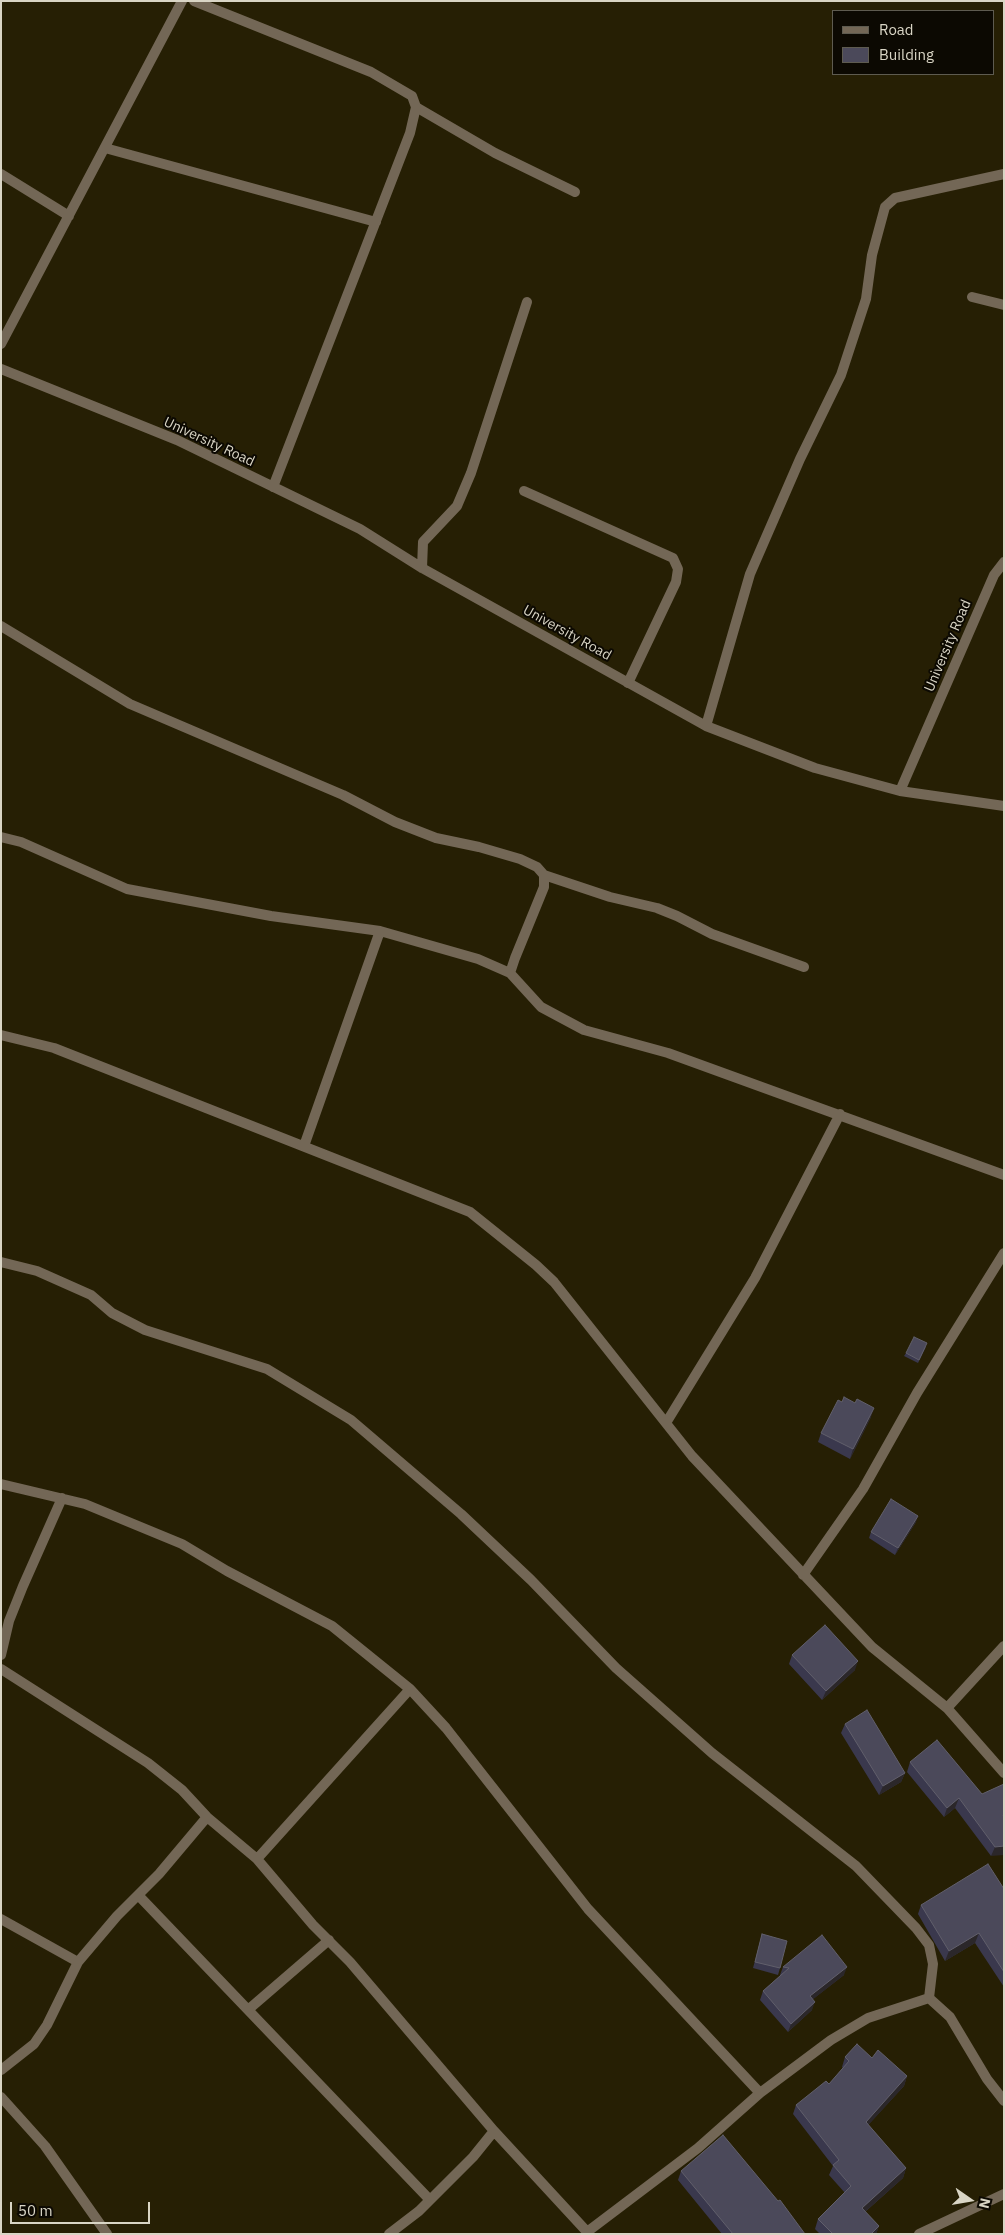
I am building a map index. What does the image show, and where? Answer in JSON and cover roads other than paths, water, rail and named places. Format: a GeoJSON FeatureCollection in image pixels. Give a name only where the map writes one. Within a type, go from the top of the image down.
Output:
{"type":"FeatureCollection","features":[{"type":"Feature","properties":{"kind":"street"},"geometry":{"type":"LineString","coordinates":[[1,344],[182,1]]}},
{"type":"Feature","properties":{"kind":"street"},"geometry":{"type":"LineString","coordinates":[[194,1],[371,72],[412,96],[416,107],[410,133],[273,487]]}},
{"type":"Feature","properties":{"kind":"street"},"geometry":{"type":"LineString","coordinates":[[416,107],[495,153],[575,192]]}},
{"type":"Feature","properties":{"kind":"street"},"geometry":{"type":"LineString","coordinates":[[104,148],[376,222]]}},
{"type":"Feature","properties":{"kind":"street"},"geometry":{"type":"LineString","coordinates":[[1,174],[69,216]]}},
{"type":"Feature","properties":{"kind":"street"},"geometry":{"type":"LineString","coordinates":[[706,726],[750,574],[800,459],[841,374],[866,299],[872,255],[885,207],[895,198],[1004,174]]}},
{"type":"Feature","properties":{"kind":"street"},"geometry":{"type":"LineString","coordinates":[[972,297],[1004,305]]}},
{"type":"Feature","properties":{"kind":"street"},"geometry":{"type":"LineString","coordinates":[[422,568],[423,542],[457,506],[471,473],[527,302]]}},
{"type":"Feature","properties":{"kind":"street","name":"University Road"},"geometry":{"type":"LineString","coordinates":[[1,369],[177,440],[360,528],[422,568],[706,726],[815,768],[900,791],[1004,562]]}},
{"type":"Feature","properties":{"kind":"street"},"geometry":{"type":"LineString","coordinates":[[524,491],[673,558],[678,569],[676,582],[628,683]]}},
{"type":"Feature","properties":{"kind":"street"},"geometry":{"type":"LineString","coordinates":[[1,626],[130,704],[343,795],[395,822],[436,838],[479,846],[520,860],[537,867],[544,875],[610,897],[657,908],[677,916],[693,926],[804,968]]}},
{"type":"Feature","properties":{"kind":"street"},"geometry":{"type":"LineString","coordinates":[[900,791],[1004,806]]}},
{"type":"Feature","properties":{"kind":"street"},"geometry":{"type":"LineString","coordinates":[[1,837],[21,842],[127,889],[271,916],[380,930],[478,959],[510,974],[541,1007],[584,1030],[668,1053],[1004,1175]]}},
{"type":"Feature","properties":{"kind":"street"},"geometry":{"type":"LineString","coordinates":[[510,974],[542,892],[544,875]]}},
{"type":"Feature","properties":{"kind":"street"},"geometry":{"type":"LineString","coordinates":[[304,1146],[380,930]]}},
{"type":"Feature","properties":{"kind":"street"},"geometry":{"type":"LineString","coordinates":[[1,1035],[54,1048],[470,1212],[554,1282],[692,1456],[872,1647],[946,1708],[1004,1773]]}},
{"type":"Feature","properties":{"kind":"street"},"geometry":{"type":"LineString","coordinates":[[666,1423],[755,1278],[840,1114]]}},
{"type":"Feature","properties":{"kind":"street"},"geometry":{"type":"LineString","coordinates":[[803,1575],[862,1489],[917,1393],[1004,1253]]}},
{"type":"Feature","properties":{"kind":"street"},"geometry":{"type":"LineString","coordinates":[[1,1262],[37,1270],[91,1295],[112,1312],[145,1330],[267,1369],[351,1420],[462,1514],[531,1580],[616,1668],[704,1746],[856,1866],[929,1945],[933,1964],[929,1998]]}},
{"type":"Feature","properties":{"kind":"street"},"geometry":{"type":"LineString","coordinates":[[1,1484],[85,1504],[182,1544],[227,1571],[332,1626],[410,1689],[446,1728],[588,1909],[760,2094]]}},
{"type":"Feature","properties":{"kind":"street"},"geometry":{"type":"LineString","coordinates":[[1,1655],[9,1621],[62,1498]]}},
{"type":"Feature","properties":{"kind":"street"},"geometry":{"type":"LineString","coordinates":[[946,1708],[1004,1646]]}},
{"type":"Feature","properties":{"kind":"street"},"geometry":{"type":"LineString","coordinates":[[1,1669],[148,1763],[182,1790],[207,1817],[257,1860],[313,1925],[350,1962],[494,2131],[588,2233],[698,2148],[760,2094],[831,2040],[868,2018],[929,1998]]}},
{"type":"Feature","properties":{"kind":"street"},"geometry":{"type":"LineString","coordinates":[[257,1860],[410,1689]]}},
{"type":"Feature","properties":{"kind":"street"},"geometry":{"type":"LineString","coordinates":[[1,2070],[34,2044],[47,2024],[78,1962],[117,1916],[139,1896],[207,1817]]}},
{"type":"Feature","properties":{"kind":"street"},"geometry":{"type":"LineString","coordinates":[[139,1896],[430,2200]]}},
{"type":"Feature","properties":{"kind":"street"},"geometry":{"type":"LineString","coordinates":[[1,1919],[78,1962]]}},
{"type":"Feature","properties":{"kind":"street"},"geometry":{"type":"LineString","coordinates":[[249,2009],[329,1940]]}},
{"type":"Feature","properties":{"kind":"street"},"geometry":{"type":"LineString","coordinates":[[929,1998],[950,2017],[987,2079],[1004,2101]]}},
{"type":"Feature","properties":{"kind":"street"},"geometry":{"type":"LineString","coordinates":[[1,2097],[45,2146],[107,2234]]}},
{"type":"Feature","properties":{"kind":"street"},"geometry":{"type":"LineString","coordinates":[[389,2234],[419,2211],[494,2131]]}},
{"type":"Feature","properties":{"kind":"street"},"geometry":{"type":"LineString","coordinates":[[919,2234],[1004,2194]]}}]}
